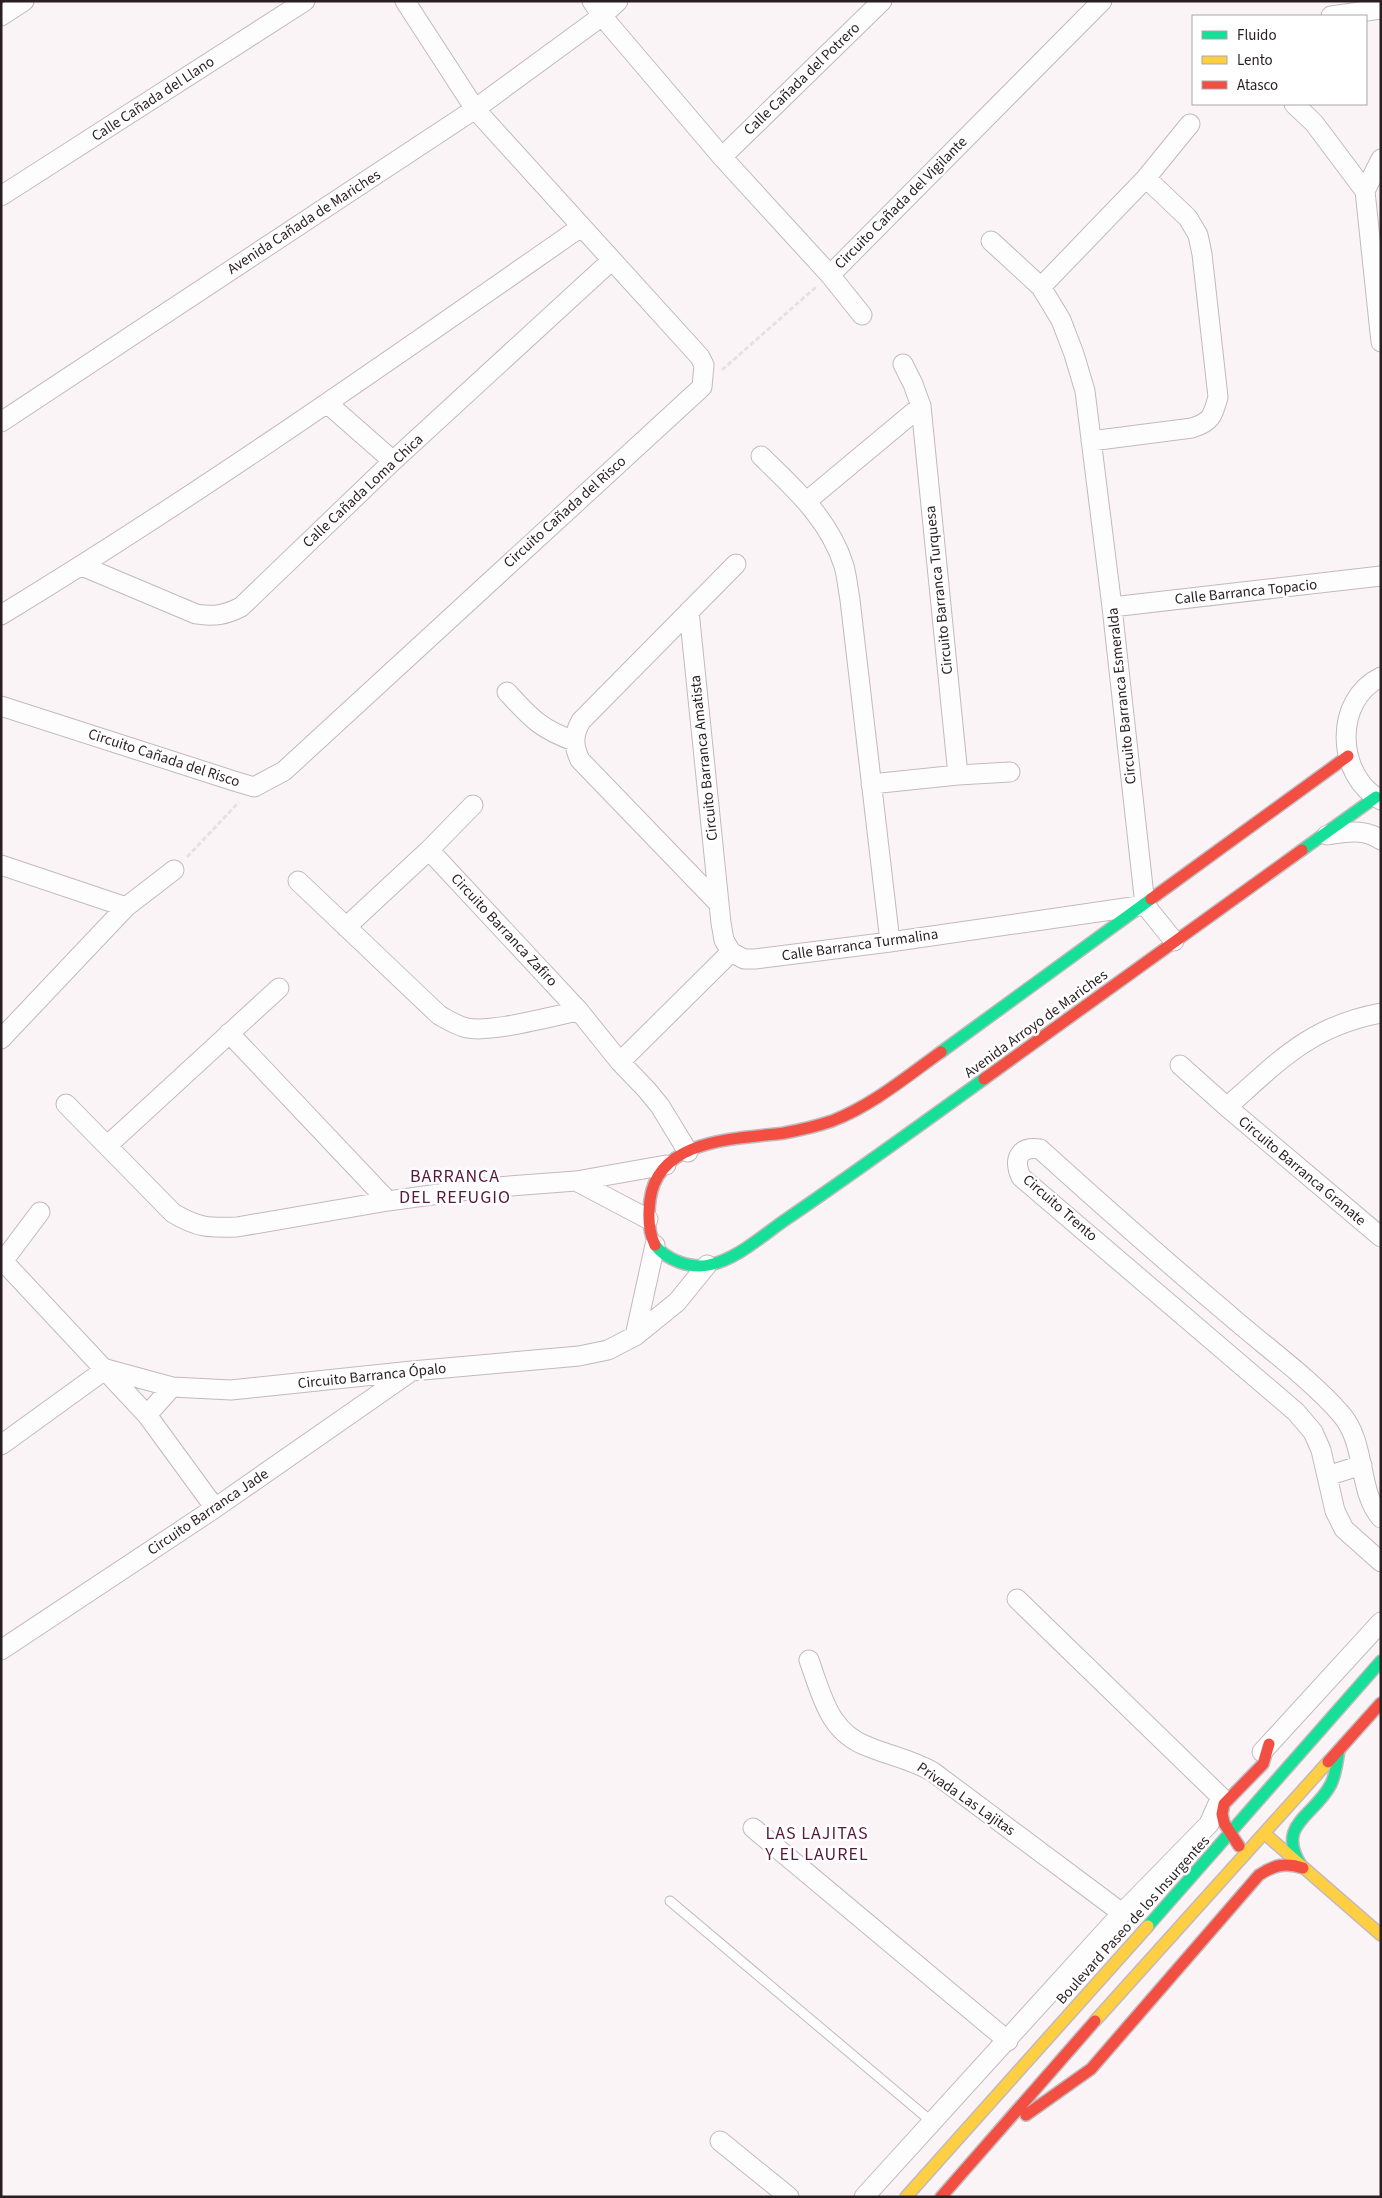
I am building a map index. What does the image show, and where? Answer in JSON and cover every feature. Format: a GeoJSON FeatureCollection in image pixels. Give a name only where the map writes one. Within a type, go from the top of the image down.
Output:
{"type":"FeatureCollection","features":[{"type":"Feature","properties":{"kind":"street"},"geometry":{"type":"LineString","coordinates":[[1,16],[24,1]]}},
{"type":"Feature","properties":{"kind":"street","name":"Calle Cañada del Llano"},"geometry":{"type":"LineString","coordinates":[[1,196],[305,1]]}},
{"type":"Feature","properties":{"kind":"street"},"geometry":{"type":"LineString","coordinates":[[405,1],[475,109],[700,356],[704,365],[702,386]]}},
{"type":"Feature","properties":{"kind":"street","name":"Avenida Cañada de Mariches"},"geometry":{"type":"LineString","coordinates":[[1,422],[475,109],[597,9],[618,1]]}},
{"type":"Feature","properties":{"kind":"street","name":"Calle Cañada del Potrero"},"geometry":{"type":"LineString","coordinates":[[722,157],[882,1]]}},
{"type":"Feature","properties":{"kind":"street","name":"Circuito Cañada del Vigilante"},"geometry":{"type":"LineString","coordinates":[[597,9],[722,157],[830,275],[1102,1]]}},
{"type":"Feature","properties":{"kind":"street"},"geometry":{"type":"LineString","coordinates":[[1338,15],[1381,9]]}},
{"type":"Feature","properties":{"kind":"street"},"geometry":{"type":"LineString","coordinates":[[1295,105],[1314,123],[1365,191],[1381,342]]}},
{"type":"Feature","properties":{"kind":"street"},"geometry":{"type":"LineString","coordinates":[[1041,287],[1146,178],[1190,124]]}},
{"type":"Feature","properties":{"kind":"street"},"geometry":{"type":"LineString","coordinates":[[1365,191],[1381,159]]}},
{"type":"Feature","properties":{"kind":"street"},"geometry":{"type":"LineString","coordinates":[[1091,441],[1192,428],[1206,423],[1214,413],[1218,397],[1202,254],[1198,235],[1188,218],[1146,178]]}},
{"type":"Feature","properties":{"kind":"street"},"geometry":{"type":"LineString","coordinates":[[1,615],[82,566],[327,403],[581,227]]}},
{"type":"Feature","properties":{"kind":"street","name":"Circuito Barranca Esmeralda"},"geometry":{"type":"LineString","coordinates":[[991,241],[1041,287],[1061,320],[1085,391],[1112,607],[1145,905]]}},
{"type":"Feature","properties":{"kind":"street","name":"Calle Cañada Loma Chica"},"geometry":{"type":"LineString","coordinates":[[82,566],[196,614],[211,617],[227,614],[241,607],[393,461],[612,260]]}},
{"type":"Feature","properties":{"kind":"street"},"geometry":{"type":"LineString","coordinates":[[830,275],[862,316]]}},
{"type":"Feature","properties":{"kind":"street","name":"Circuito Barranca Turquesa"},"geometry":{"type":"LineString","coordinates":[[903,364],[921,406],[958,775]]}},
{"type":"Feature","properties":{"kind":"street","name":"Circuito Cañada del Risco"},"geometry":{"type":"LineString","coordinates":[[1,706],[254,787],[284,771],[702,386]]}},
{"type":"Feature","properties":{"kind":"street"},"geometry":{"type":"LineString","coordinates":[[327,403],[393,461]]}},
{"type":"Feature","properties":{"kind":"street"},"geometry":{"type":"LineString","coordinates":[[807,502],[921,406]]}},
{"type":"Feature","properties":{"kind":"street"},"geometry":{"type":"LineString","coordinates":[[761,456],[807,502],[830,534],[844,566],[850,600],[890,942]]}},
{"type":"Feature","properties":{"kind":"street"},"geometry":{"type":"LineString","coordinates":[[719,904],[580,760],[574,741],[576,730],[581,721],[736,564]]}},
{"type":"Feature","properties":{"kind":"street","name":"Calle Barranca Topacio"},"geometry":{"type":"LineString","coordinates":[[1112,607],[1381,576]]}},
{"type":"Feature","properties":{"kind":"street","name":"Circuito Barranca Amatista"},"geometry":{"type":"LineString","coordinates":[[690,611],[719,904],[724,940],[732,952]]}},
{"type":"Feature","properties":{"kind":"street"},"geometry":{"type":"LineString","coordinates":[[1378,798],[1363,786],[1354,772],[1348,756],[1346,734],[1350,713],[1361,694],[1381,677]]}},
{"type":"Feature","properties":{"kind":"street"},"geometry":{"type":"LineString","coordinates":[[507,692],[534,722],[553,734],[574,741]]}},
{"type":"Feature","properties":{"kind":"street"},"geometry":{"type":"LineString","coordinates":[[66,1104],[173,1213],[191,1224],[212,1228],[237,1227],[388,1201],[483,1188],[576,1181],[666,1165],[688,1152],[716,1141],[803,1130],[853,1113],[877,1098],[1348,756]]}},
{"type":"Feature","properties":{"kind":"street"},"geometry":{"type":"LineString","coordinates":[[872,784],[958,775],[1010,772]]}},
{"type":"Feature","properties":{"kind":"street","name":"Avenida Arroyo de Mariches"},"geometry":{"type":"LineString","coordinates":[[708,1266],[740,1250],[829,1190],[1174,941],[1378,798]]}},
{"type":"Feature","properties":{"kind":"street"},"geometry":{"type":"LineString","coordinates":[[346,927],[429,850],[473,805]]}},
{"type":"Feature","properties":{"kind":"street"},"geometry":{"type":"LineString","coordinates":[[1323,836],[1352,831],[1372,834],[1381,840]]}},
{"type":"Feature","properties":{"kind":"street","name":"Circuito Barranca Zafiro"},"geometry":{"type":"LineString","coordinates":[[429,850],[579,1010],[620,1062],[660,1106],[688,1152]]}},
{"type":"Feature","properties":{"kind":"street"},"geometry":{"type":"LineString","coordinates":[[1,865],[126,907]]}},
{"type":"Feature","properties":{"kind":"street"},"geometry":{"type":"LineString","coordinates":[[1,1039],[126,907],[174,870]]}},
{"type":"Feature","properties":{"kind":"street"},"geometry":{"type":"LineString","coordinates":[[298,881],[439,1015],[452,1023],[468,1028],[488,1028],[579,1010]]}},
{"type":"Feature","properties":{"kind":"street"},"geometry":{"type":"LineString","coordinates":[[1145,905],[1174,941]]}},
{"type":"Feature","properties":{"kind":"street","name":"Calle Barranca Turmalina"},"geometry":{"type":"LineString","coordinates":[[732,952],[744,958],[755,959],[890,942],[1145,905]]}},
{"type":"Feature","properties":{"kind":"street"},"geometry":{"type":"LineString","coordinates":[[620,1062],[732,952]]}},
{"type":"Feature","properties":{"kind":"street"},"geometry":{"type":"LineString","coordinates":[[108,1145],[279,988]]}},
{"type":"Feature","properties":{"kind":"street","name":"Circuito Barranca Granate"},"geometry":{"type":"LineString","coordinates":[[1381,1013],[1335,1025],[1310,1038],[1286,1055],[1227,1107],[1381,1237]]}},
{"type":"Feature","properties":{"kind":"street"},"geometry":{"type":"LineString","coordinates":[[229,1033],[388,1201]]}},
{"type":"Feature","properties":{"kind":"street"},"geometry":{"type":"LineString","coordinates":[[1180,1065],[1227,1107]]}},
{"type":"Feature","properties":{"kind":"street","name":"Circuito Trento"},"geometry":{"type":"LineString","coordinates":[[1381,1518],[1375,1511],[1369,1497],[1356,1441],[1349,1424],[1316,1390],[1167,1262],[1040,1149],[1031,1148],[1022,1152],[1017,1159],[1017,1168],[1021,1177],[1296,1412],[1313,1432],[1321,1450],[1335,1511],[1344,1529],[1381,1562]]}},
{"type":"Feature","properties":{"kind":"street"},"geometry":{"type":"LineString","coordinates":[[636,1336],[655,1245],[648,1219],[650,1196],[655,1180],[666,1165]]}},
{"type":"Feature","properties":{"kind":"street"},"geometry":{"type":"LineString","coordinates":[[576,1181],[648,1219]]}},
{"type":"Feature","properties":{"kind":"street"},"geometry":{"type":"LineString","coordinates":[[40,1212],[2,1262],[148,1415],[215,1508]]}},
{"type":"Feature","properties":{"kind":"street"},"geometry":{"type":"LineString","coordinates":[[655,1245],[669,1258],[686,1264],[708,1266]]}},
{"type":"Feature","properties":{"kind":"street"},"geometry":{"type":"LineString","coordinates":[[1148,1284],[1167,1262]]}},
{"type":"Feature","properties":{"kind":"street","name":"Circuito Barranca Ópalo"},"geometry":{"type":"LineString","coordinates":[[106,1369],[172,1387],[231,1390],[579,1356],[608,1350],[636,1336],[676,1302],[708,1266]]}},
{"type":"Feature","properties":{"kind":"street"},"geometry":{"type":"LineString","coordinates":[[1,1445],[106,1369]]}},
{"type":"Feature","properties":{"kind":"street","name":"Circuito Barranca Jade"},"geometry":{"type":"LineString","coordinates":[[1,1650],[215,1508],[412,1371]]}},
{"type":"Feature","properties":{"kind":"street"},"geometry":{"type":"LineString","coordinates":[[148,1415],[172,1387]]}},
{"type":"Feature","properties":{"kind":"street"},"geometry":{"type":"LineString","coordinates":[[1296,1412],[1316,1390]]}},
{"type":"Feature","properties":{"kind":"street"},"geometry":{"type":"LineString","coordinates":[[1327,1476],[1362,1466]]}},
{"type":"Feature","properties":{"kind":"street"},"geometry":{"type":"LineString","coordinates":[[1017,1599],[1221,1797]]}},
{"type":"Feature","properties":{"kind":"street"},"geometry":{"type":"LineString","coordinates":[[864,2197],[1008,2041],[1122,1913],[1209,1824],[1221,1797],[1381,1622]]}},
{"type":"Feature","properties":{"kind":"street","name":"Privada Las Lajitas"},"geometry":{"type":"LineString","coordinates":[[809,1660],[833,1722],[849,1738],[868,1747],[919,1764],[933,1772],[1122,1913]]}},
{"type":"Feature","properties":{"kind":"street","name":"Boulevard Paseo de los Insurgentes"},"geometry":{"type":"LineString","coordinates":[[906,2197],[1230,1834],[1381,1661]]}},
{"type":"Feature","properties":{"kind":"street"},"geometry":{"type":"LineString","coordinates":[[941,2197],[1083,2034],[1381,1703]]}},
{"type":"Feature","properties":{"kind":"street"},"geometry":{"type":"LineString","coordinates":[[1234,1905],[1249,1881],[1249,1867],[1245,1854],[1230,1834],[1222,1814],[1224,1804],[1263,1764],[1269,1744]]}},
{"type":"Feature","properties":{"kind":"street"},"geometry":{"type":"LineString","coordinates":[[1303,1868],[1292,1851],[1292,1832],[1330,1785],[1337,1767],[1339,1750]]}},
{"type":"Feature","properties":{"kind":"street"},"geometry":{"type":"LineString","coordinates":[[753,1828],[1008,2041]]}},
{"type":"Feature","properties":{"kind":"street"},"geometry":{"type":"LineString","coordinates":[[1230,1834],[1237,1836],[1254,1832],[1264,1833],[1381,1935]]}},
{"type":"Feature","properties":{"kind":"street"},"geometry":{"type":"LineString","coordinates":[[1002,2127],[1021,2119],[1091,2068],[1260,1875],[1269,1868],[1290,1863],[1303,1868]]}},
{"type":"Feature","properties":{"kind":"street"},"geometry":{"type":"LineString","coordinates":[[720,2141],[789,2197]]}},
{"type":"Feature","properties":{"kind":"lane"},"geometry":{"type":"LineString","coordinates":[[670,1901],[933,2123]]}},
{"type":"Feature","properties":{"kind":"path"},"geometry":{"type":"LineString","coordinates":[[702,386],[758,340],[830,275]]}},
{"type":"Feature","properties":{"kind":"path"},"geometry":{"type":"LineString","coordinates":[[174,870],[254,787]]}},
{"type":"Feature","properties":{"kind":"traffic: fast"},"geometry":{"type":"LineString","coordinates":[[1302,850],[1376,797]]}},
{"type":"Feature","properties":{"kind":"traffic: fast"},"geometry":{"type":"LineString","coordinates":[[941,1052],[1151,899]]}},
{"type":"Feature","properties":{"kind":"traffic: fast"},"geometry":{"type":"LineString","coordinates":[[655,1245],[672,1259],[695,1266],[720,1262],[740,1252],[984,1079]]}},
{"type":"Feature","properties":{"kind":"traffic: fast"},"geometry":{"type":"LineString","coordinates":[[1148,1926],[1381,1661]]}},
{"type":"Feature","properties":{"kind":"traffic: fast"},"geometry":{"type":"LineString","coordinates":[[1301,1865],[1294,1851],[1292,1840],[1295,1830],[1300,1821],[1324,1795],[1331,1784],[1339,1750]]}},
{"type":"Feature","properties":{"kind":"traffic: slow"},"geometry":{"type":"LineString","coordinates":[[1095,2021],[1328,1762]]}},
{"type":"Feature","properties":{"kind":"traffic: slow"},"geometry":{"type":"LineString","coordinates":[[1264,1833],[1381,1935]]}},
{"type":"Feature","properties":{"kind":"traffic: slow"},"geometry":{"type":"LineString","coordinates":[[906,2197],[1148,1926]]}},
{"type":"Feature","properties":{"kind":"traffic: jam"},"geometry":{"type":"LineString","coordinates":[[1151,899],[1348,756]]}},
{"type":"Feature","properties":{"kind":"traffic: jam"},"geometry":{"type":"LineString","coordinates":[[984,1079],[1302,850]]}},
{"type":"Feature","properties":{"kind":"traffic: jam"},"geometry":{"type":"LineString","coordinates":[[655,1245],[650,1229],[649,1211],[656,1180],[668,1164],[684,1153],[723,1140],[784,1133],[832,1121],[875,1099],[941,1052]]}},
{"type":"Feature","properties":{"kind":"traffic: jam"},"geometry":{"type":"LineString","coordinates":[[1328,1762],[1381,1703]]}},
{"type":"Feature","properties":{"kind":"traffic: jam"},"geometry":{"type":"LineString","coordinates":[[1239,1846],[1224,1823],[1222,1814],[1224,1804],[1263,1764],[1269,1744]]}},
{"type":"Feature","properties":{"kind":"traffic: jam"},"geometry":{"type":"LineString","coordinates":[[1026,2115],[1091,2069],[1259,1875],[1280,1865],[1303,1868]]}},
{"type":"Feature","properties":{"kind":"traffic: jam"},"geometry":{"type":"LineString","coordinates":[[941,2197],[1095,2021]]}},
{"type":"Feature","properties":{"kind":"district","name":"BARRANCA DEL REFUGIO"},"geometry":{"type":"Point","coordinates":[455,1186]}},
{"type":"Feature","properties":{"kind":"district","name":"LAS LAJITAS Y EL LAUREL"},"geometry":{"type":"Point","coordinates":[817,1844]}}]}
